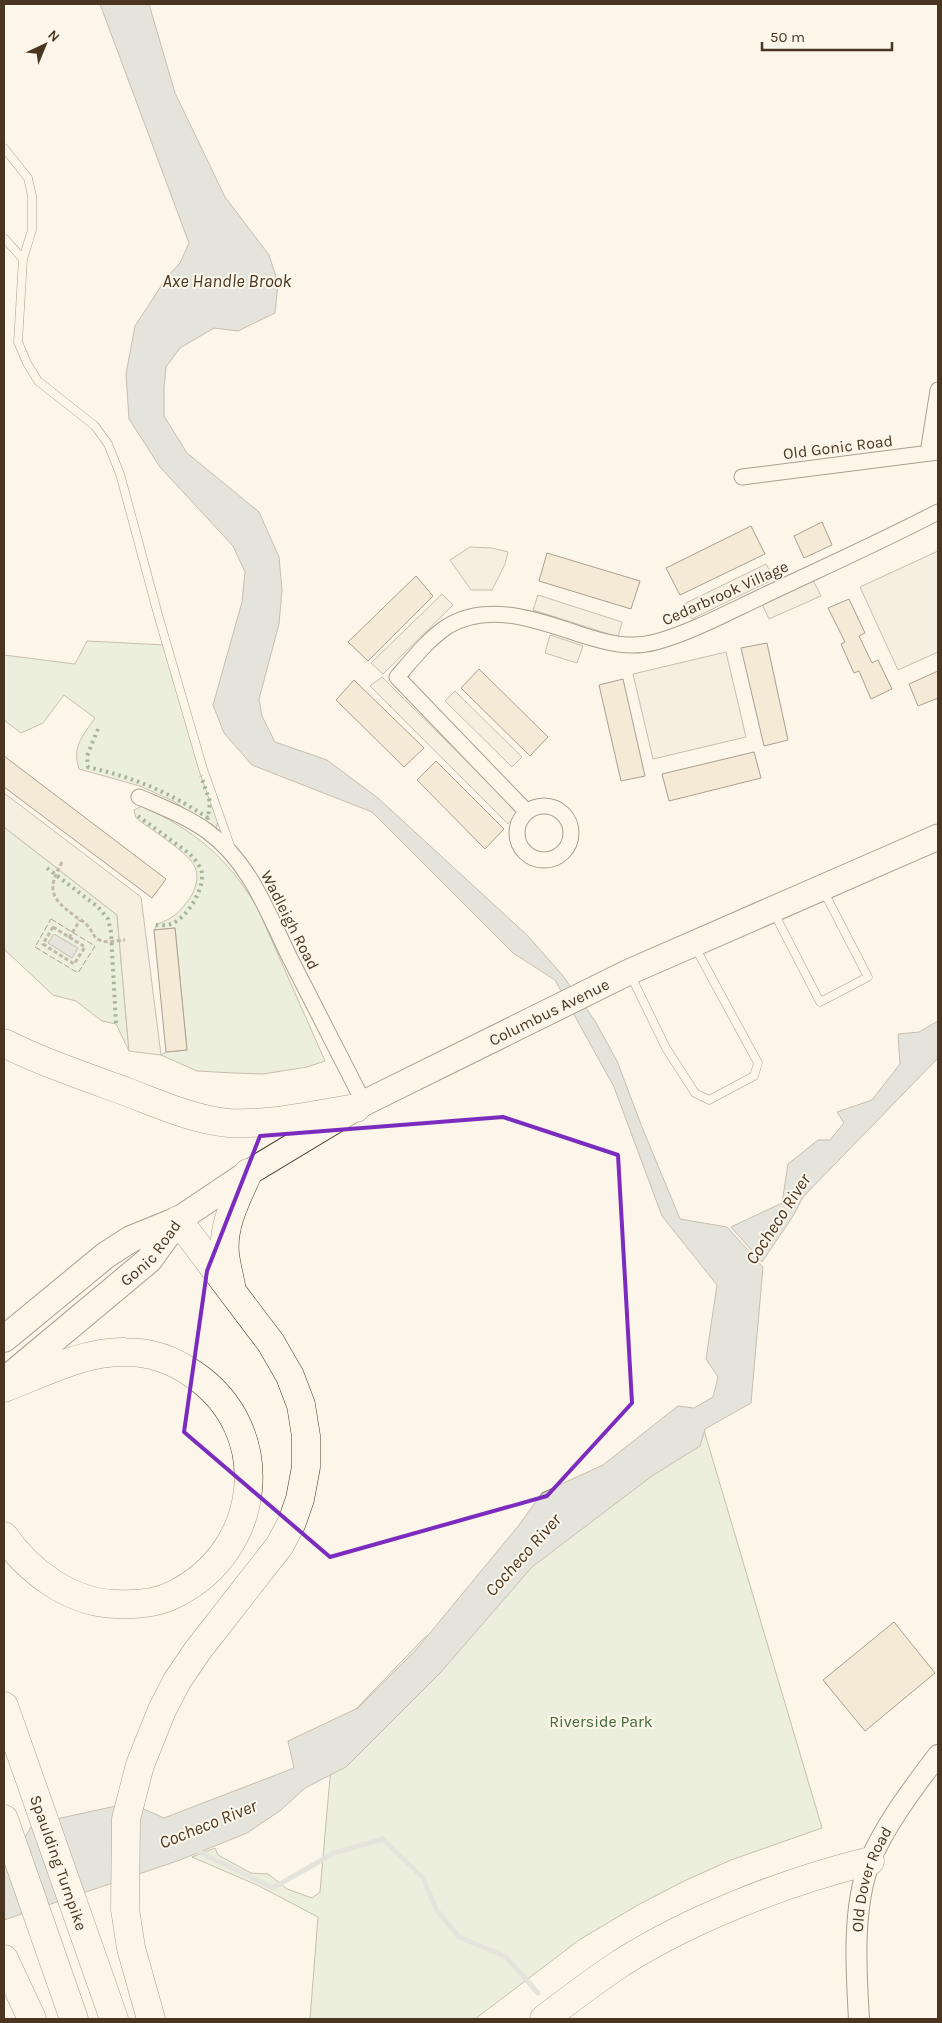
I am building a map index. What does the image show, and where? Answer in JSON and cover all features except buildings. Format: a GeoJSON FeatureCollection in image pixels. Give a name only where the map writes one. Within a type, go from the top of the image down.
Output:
{"type":"FeatureCollection","features":[{"type":"Feature","properties":{"kind":"highway"},"geometry":{"type":"LineString","coordinates":[[4,1043],[59,1067],[166,1107],[196,1116],[227,1122],[269,1123],[360,1105]]}},
{"type":"Feature","properties":{"kind":"highway"},"geometry":{"type":"LineString","coordinates":[[233,1291],[225,1253],[226,1229],[248,1172]]}},
{"type":"Feature","properties":{"kind":"highway"},"geometry":{"type":"LineString","coordinates":[[151,2019],[131,1948],[125,1909],[126,1819],[140,1765],[162,1710],[177,1681],[198,1650],[280,1545],[292,1522],[300,1499],[306,1467],[306,1436],[300,1405],[290,1376],[271,1343],[178,1220]]}},
{"type":"Feature","properties":{"kind":"highway","name":"Gonic Road"},"geometry":{"type":"LineString","coordinates":[[4,1339],[106,1255],[131,1239],[178,1220]]}},
{"type":"Feature","properties":{"kind":"highway","name":"Gonic Road"},"geometry":{"type":"LineString","coordinates":[[4,1382],[148,1260],[178,1220]]}},
{"type":"Feature","properties":{"kind":"highway"},"geometry":{"type":"LineString","coordinates":[[4,1388],[65,1364],[95,1355],[125,1352],[151,1354],[176,1363],[203,1381],[222,1400],[236,1422],[245,1443],[249,1486],[246,1509],[238,1531],[226,1551],[194,1583],[174,1595],[150,1602],[128,1605],[104,1604],[80,1598],[53,1584],[35,1569],[4,1536]]}},
{"type":"Feature","properties":{"kind":"highway","name":"Spaulding Turnpike"},"geometry":{"type":"LineString","coordinates":[[4,1706],[81,1930],[114,2019]]}},
{"type":"Feature","properties":{"kind":"highway"},"geometry":{"type":"LineString","coordinates":[[4,1819],[74,2019]]}},
{"type":"Feature","properties":{"kind":"highway"},"geometry":{"type":"LineString","coordinates":[[544,2019],[622,1963],[676,1932],[781,1887],[870,1861]]}},
{"type":"Feature","properties":{"kind":"highway"},"geometry":{"type":"LineString","coordinates":[[4,1960],[32,2019]]}},
{"type":"Feature","properties":{"kind":"main road","name":"Columbus Avenue"},"geometry":{"type":"LineString","coordinates":[[178,1220],[248,1172],[360,1105],[629,972],[938,837]]}},
{"type":"Feature","properties":{"kind":"street"},"geometry":{"type":"LineString","coordinates":[[933,452],[938,390]]}},
{"type":"Feature","properties":{"kind":"street","name":"Old Gonic Road"},"geometry":{"type":"LineString","coordinates":[[742,477],[933,452]]}},
{"type":"Feature","properties":{"kind":"street","name":"Cedarbrook Village"},"geometry":{"type":"LineString","coordinates":[[527,812],[397,677],[430,640],[446,627],[463,618],[484,613],[539,621],[609,644],[632,646],[654,642],[694,628],[893,536],[938,512]]}},
{"type":"Feature","properties":{"kind":"street","name":"Wadleigh Road"},"geometry":{"type":"LineString","coordinates":[[139,797],[176,812],[208,832],[235,859],[252,880],[268,909],[360,1105]]}},
{"type":"Feature","properties":{"kind":"street","name":"Old Dover Road"},"geometry":{"type":"LineString","coordinates":[[859,2019],[856,1950],[860,1904],[870,1861],[903,1801],[938,1755]]}},
{"type":"Feature","properties":{"kind":"lane"},"geometry":{"type":"LineString","coordinates":[[4,148],[28,178],[32,196],[32,230],[23,259],[18,342],[27,363],[38,381],[95,426],[108,444],[120,474],[161,627],[203,768],[235,859]]}},
{"type":"Feature","properties":{"kind":"lane"},"geometry":{"type":"LineString","coordinates":[[4,238],[23,259]]}},
{"type":"Feature","properties":{"kind":"lane"},"geometry":{"type":"LineString","coordinates":[[772,908],[820,1002],[868,977],[821,887]]}},
{"type":"Feature","properties":{"kind":"lane"},"geometry":{"type":"LineString","coordinates":[[629,972],[666,1048],[695,1093],[709,1100],[754,1076],[758,1063],[693,943]]}},
{"type":"Feature","properties":{"kind":"path"},"geometry":{"type":"LineString","coordinates":[[62,862],[54,877],[53,893],[62,907],[88,925],[96,939],[104,942],[125,940]]}},
{"type":"Feature","properties":{"kind":"path"},"geometry":{"type":"LineString","coordinates":[[69,938],[80,920]]}},
{"type":"Feature","properties":{"kind":"path"},"geometry":{"type":"LineString","coordinates":[[53,928],[69,938],[85,947],[74,964],[43,944],[53,928]]}},
{"type":"Feature","properties":{"kind":"highlighted area"},"geometry":{"type":"Polygon","coordinates":[[[503,1117],[618,1155],[632,1403],[547,1496],[330,1557],[184,1432],[207,1271],[260,1136],[503,1117]]]}},
{"type":"Feature","properties":{"kind":"green space"},"geometry":{"type":"Polygon","coordinates":[[[87,641],[165,645],[218,820],[216,829],[173,801],[140,786],[79,769],[77,761],[78,748],[82,736],[95,718],[64,695],[43,723],[21,733],[4,720],[4,655],[75,664],[87,641]]]}},
{"type":"Feature","properties":{"kind":"green space"},"geometry":{"type":"Polygon","coordinates":[[[142,806],[194,835],[221,859],[245,889],[257,907],[325,1061],[307,1067],[263,1074],[234,1073],[197,1071],[161,1055],[166,1052],[187,1050],[175,928],[154,930],[157,924],[168,920],[186,903],[195,886],[197,873],[194,865],[184,854],[136,818],[134,810],[142,806]]]}},
{"type":"Feature","properties":{"kind":"green space"},"geometry":{"type":"Polygon","coordinates":[[[4,827],[117,915],[129,1051],[116,1024],[102,1021],[76,1001],[53,995],[4,949],[4,827]]]}},
{"type":"Feature","properties":{"kind":"green space","name":"Riverside Park"},"geometry":{"type":"Polygon","coordinates":[[[698,1410],[822,1828],[731,1860],[684,1881],[638,1905],[579,1940],[475,2019],[310,2019],[318,1917],[257,1885],[192,1857],[215,1848],[218,1855],[251,1873],[268,1874],[287,1889],[312,1898],[320,1892],[335,1720],[356,1709],[424,1638],[436,1630],[698,1410]]]}},
{"type":"Feature","properties":{"kind":"shaded area"},"geometry":{"type":"Polygon","coordinates":[[[470,547],[492,548],[508,552],[505,564],[492,590],[471,590],[450,560],[470,547]]]}},
{"type":"Feature","properties":{"kind":"shaded area"},"geometry":{"type":"Polygon","coordinates":[[[938,551],[938,652],[898,670],[860,587],[938,551]]]}},
{"type":"Feature","properties":{"kind":"shaded area"},"geometry":{"type":"Polygon","coordinates":[[[766,564],[774,579],[692,619],[684,604],[766,564]]]}},
{"type":"Feature","properties":{"kind":"shaded area"},"geometry":{"type":"Polygon","coordinates":[[[813,580],[821,596],[769,619],[762,604],[813,580]]]}},
{"type":"Feature","properties":{"kind":"shaded area"},"geometry":{"type":"Polygon","coordinates":[[[442,594],[453,605],[383,674],[371,663],[442,594]]]}},
{"type":"Feature","properties":{"kind":"shaded area"},"geometry":{"type":"Polygon","coordinates":[[[538,595],[622,622],[618,637],[533,610],[538,595]]]}},
{"type":"Feature","properties":{"kind":"shaded area"},"geometry":{"type":"Polygon","coordinates":[[[550,635],[583,646],[577,663],[545,653],[550,635]]]}},
{"type":"Feature","properties":{"kind":"shaded area"},"geometry":{"type":"Polygon","coordinates":[[[726,652],[746,737],[653,759],[633,674],[726,652]]]}},
{"type":"Feature","properties":{"kind":"shaded area"},"geometry":{"type":"Polygon","coordinates":[[[382,677],[518,812],[508,824],[370,686],[382,677]]]}},
{"type":"Feature","properties":{"kind":"shaded area"},"geometry":{"type":"Polygon","coordinates":[[[455,691],[522,757],[512,767],[445,701],[455,691]]]}},
{"type":"Feature","properties":{"kind":"shaded area"},"geometry":{"type":"Polygon","coordinates":[[[4,793],[141,897],[161,1055],[129,1051],[117,915],[4,827],[4,793]]]}},
{"type":"Feature","properties":{"kind":"water"},"geometry":{"type":"Polygon","coordinates":[[[100,4],[149,4],[175,93],[225,197],[269,255],[278,283],[275,313],[238,331],[214,328],[180,348],[166,367],[164,388],[164,416],[187,453],[259,512],[279,557],[282,590],[279,624],[259,699],[262,716],[275,742],[327,760],[378,798],[528,936],[563,976],[595,1021],[617,1061],[680,1219],[727,1227],[763,1267],[751,1403],[705,1429],[700,1446],[652,1476],[532,1567],[440,1673],[346,1767],[305,1788],[281,1810],[247,1833],[180,1860],[4,1920],[4,1859],[14,1855],[33,1824],[130,1803],[164,1818],[294,1768],[288,1741],[358,1708],[416,1650],[519,1525],[542,1493],[603,1465],[678,1406],[694,1408],[713,1397],[718,1377],[706,1359],[717,1285],[662,1216],[614,1087],[555,980],[513,953],[372,812],[252,765],[224,733],[213,705],[242,602],[245,572],[233,546],[160,467],[129,419],[126,374],[135,326],[167,277],[180,263],[189,243],[100,4]]]}},
{"type":"Feature","properties":{"kind":"water"},"geometry":{"type":"Polygon","coordinates":[[[54,934],[78,948],[72,958],[48,943],[54,934]]]}},
{"type":"Feature","properties":{"kind":"water","name":"Cocheco River"},"geometry":{"type":"Polygon","coordinates":[[[938,1021],[938,1058],[803,1197],[793,1216],[762,1262],[731,1227],[782,1203],[788,1164],[818,1140],[830,1140],[844,1123],[837,1112],[872,1100],[900,1064],[898,1034],[919,1032],[938,1021]]]}},
{"type":"Feature","properties":{"kind":"waterway","name":"Cocheco River"},"geometry":{"type":"LineString","coordinates":[[195,1850],[273,1888],[334,1853],[383,1839],[423,1878],[436,1909],[459,1937],[506,1957],[538,1993]]}},
{"type":"Feature","properties":{"kind":"hedge"},"geometry":{"type":"LineString","coordinates":[[98,729],[87,756],[88,767],[150,786],[179,800],[208,818],[210,802],[201,776]]}},
{"type":"Feature","properties":{"kind":"hedge"},"geometry":{"type":"LineString","coordinates":[[138,816],[190,854],[202,872],[202,881],[197,896],[183,916],[171,924],[155,925]]}},
{"type":"Feature","properties":{"kind":"hedge"},"geometry":{"type":"LineString","coordinates":[[47,868],[98,907],[108,919],[111,932],[116,1024]]}},
{"type":"Feature","properties":{"kind":"fence"},"geometry":{"type":"LineString","coordinates":[[51,919],[95,946],[78,973],[35,947],[51,919]]}},
{"type":"Feature","properties":{"kind":"water label","name":"Axe Handle Brook"},"geometry":{"type":"Point","coordinates":[227,281]}}]}
